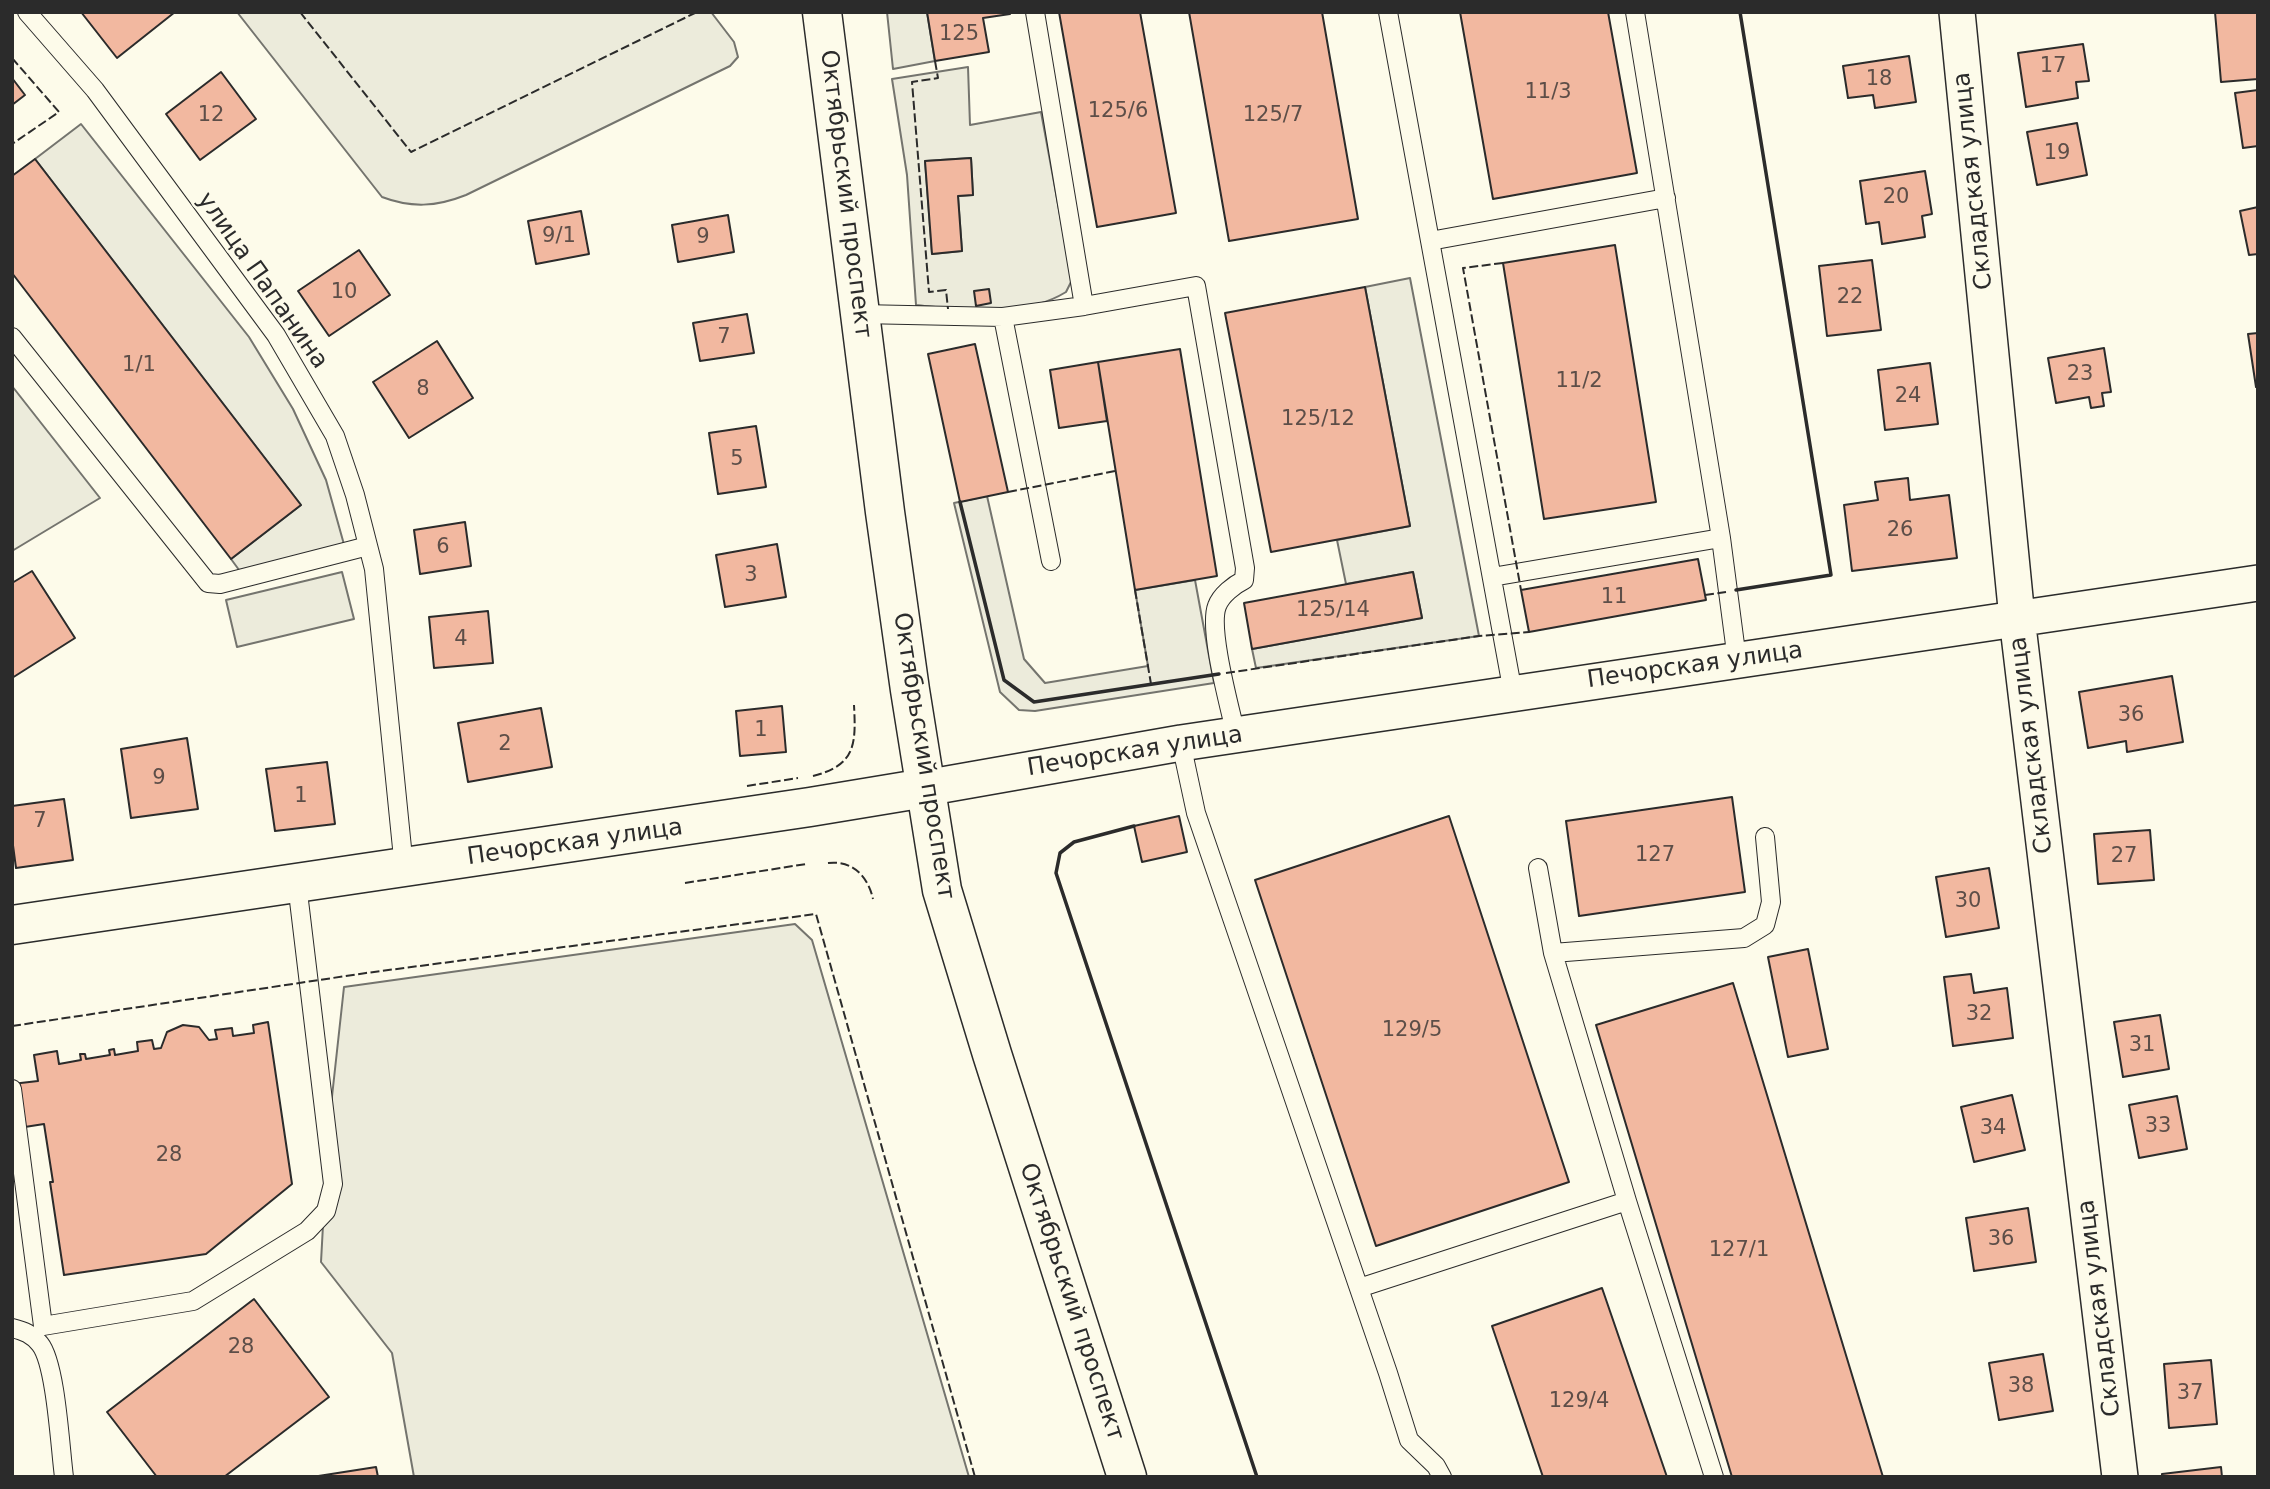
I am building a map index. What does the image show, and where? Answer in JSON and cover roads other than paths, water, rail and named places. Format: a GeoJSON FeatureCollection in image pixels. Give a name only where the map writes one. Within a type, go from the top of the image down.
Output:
{"type":"FeatureCollection","features":[{"type":"Feature","properties":{"kind":"main road","name":"Октябрьский проспект"},"geometry":{"type":"LineString","coordinates":[[822,12],[860,314],[925,788],[942,890],[1126,1477]]}},
{"type":"Feature","properties":{"kind":"main road","name":"Печорская улица"},"geometry":{"type":"LineString","coordinates":[[12,925],[797,810],[925,788]]}},
{"type":"Feature","properties":{"kind":"street","name":"Складская улица"},"geometry":{"type":"LineString","coordinates":[[1957,12],[2017,618],[2120,1477]]}},
{"type":"Feature","properties":{"kind":"street","name":"Печорская улица"},"geometry":{"type":"LineString","coordinates":[[925,788],[1181,743],[2258,583]]}},
{"type":"Feature","properties":{"kind":"lane","name":"улица Папанина"},"geometry":{"type":"LineString","coordinates":[[27,12],[95,90],[276,335],[334,436],[355,495],[374,569],[404,868]]}},
{"type":"Feature","properties":{"kind":"lane"},"geometry":{"type":"LineString","coordinates":[[1035,12],[1084,306]]}},
{"type":"Feature","properties":{"kind":"lane"},"geometry":{"type":"LineString","coordinates":[[1388,12],[1513,693]]}},
{"type":"Feature","properties":{"kind":"lane"},"geometry":{"type":"LineString","coordinates":[[1635,12],[1721,538],[1737,660]]}},
{"type":"Feature","properties":{"kind":"lane"},"geometry":{"type":"LineString","coordinates":[[1430,241],[1666,198]]}},
{"type":"Feature","properties":{"kind":"lane"},"geometry":{"type":"LineString","coordinates":[[860,314],[1003,317],[1195,286],[1245,568],[1244,580],[1232,586],[1217,606],[1216,633],[1220,664],[1236,735]]}},
{"type":"Feature","properties":{"kind":"lane"},"geometry":{"type":"LineString","coordinates":[[1003,317],[1051,561]]}},
{"type":"Feature","properties":{"kind":"lane"},"geometry":{"type":"LineString","coordinates":[[12,337],[208,583],[220,584],[368,546]]}},
{"type":"Feature","properties":{"kind":"lane"},"geometry":{"type":"LineString","coordinates":[[1492,577],[1721,538]]}},
{"type":"Feature","properties":{"kind":"lane"},"geometry":{"type":"LineString","coordinates":[[1181,743],[1196,813],[1409,1440],[1436,1466],[1442,1477]]}},
{"type":"Feature","properties":{"kind":"lane"},"geometry":{"type":"LineString","coordinates":[[1553,953],[1744,938],[1765,925],[1771,902],[1765,837]]}},
{"type":"Feature","properties":{"kind":"lane"},"geometry":{"type":"LineString","coordinates":[[1538,868],[1553,953],[1627,1201],[1714,1477]]}},
{"type":"Feature","properties":{"kind":"lane"},"geometry":{"type":"LineString","coordinates":[[12,1328],[39,1333],[193,1301],[307,1231],[326,1211],[333,1184],[297,884]]}},
{"type":"Feature","properties":{"kind":"lane"},"geometry":{"type":"LineString","coordinates":[[12,1089],[39,1333],[49,1363],[64,1477]]}},
{"type":"Feature","properties":{"kind":"lane"},"geometry":{"type":"LineString","coordinates":[[1359,1288],[1627,1201]]}}]}
